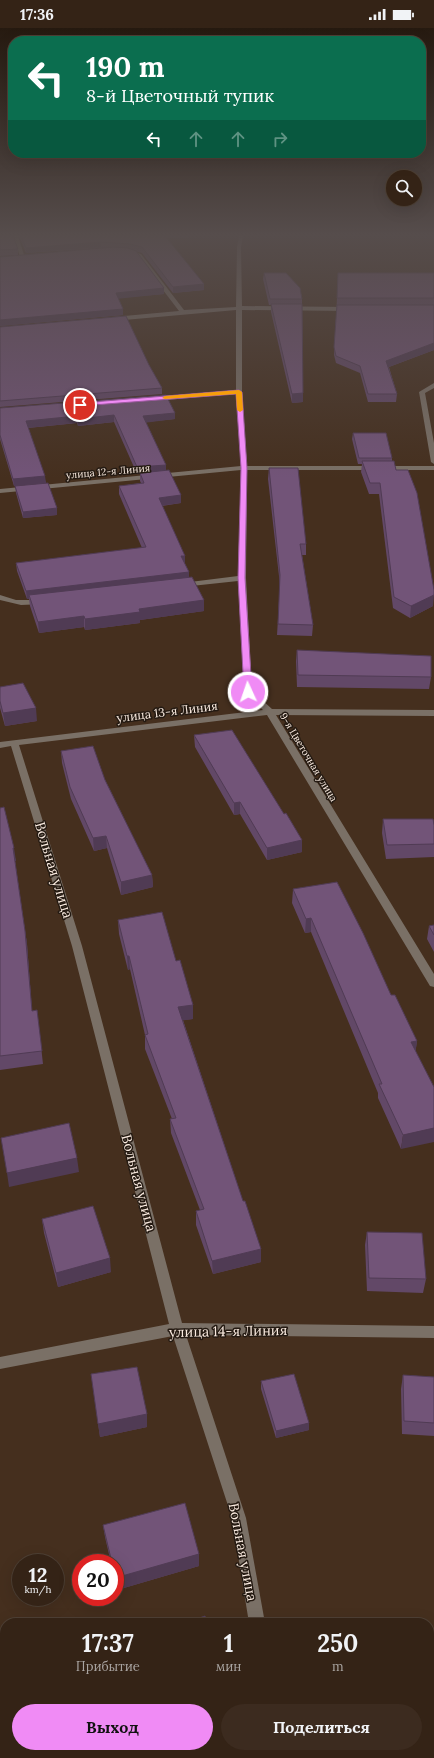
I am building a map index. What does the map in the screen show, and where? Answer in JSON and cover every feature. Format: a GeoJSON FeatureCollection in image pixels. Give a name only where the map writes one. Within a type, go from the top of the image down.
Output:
{"type":"FeatureCollection","features":[{"type":"Feature","properties":{"kind":"lane"},"geometry":{"type":"LineString","coordinates":[[104,320],[136,317]]}},
{"type":"Feature","properties":{"kind":"lane","name":"9-я Цветочная улица"},"geometry":{"type":"LineString","coordinates":[[240,317],[239,392],[244,468],[242,578],[248,692],[270,712],[434,983]]}},
{"type":"Feature","properties":{"kind":"lane"},"geometry":{"type":"LineString","coordinates":[[434,385],[422,392],[434,462]]}},
{"type":"Feature","properties":{"kind":"lane"},"geometry":{"type":"LineString","coordinates":[[143,400],[239,392]]}},
{"type":"Feature","properties":{"kind":"lane","name":"улица 12-я Линия"},"geometry":{"type":"LineString","coordinates":[[0,491],[244,468],[434,468]]}},
{"type":"Feature","properties":{"kind":"lane"},"geometry":{"type":"LineString","coordinates":[[171,586],[242,578]]}},
{"type":"Feature","properties":{"kind":"lane"},"geometry":{"type":"LineString","coordinates":[[0,597],[9,602],[29,603],[53,600]]}},
{"type":"Feature","properties":{"kind":"lane","name":"улица 13-я Линия"},"geometry":{"type":"LineString","coordinates":[[0,745],[270,712],[434,713]]}},
{"type":"Feature","properties":{"kind":"lane","name":"Вольная улица"},"geometry":{"type":"LineString","coordinates":[[14,744],[78,946],[177,1329],[239,1518],[256,1618]]}},
{"type":"Feature","properties":{"kind":"lane","name":"улица 14-я Линия"},"geometry":{"type":"LineString","coordinates":[[0,1363],[177,1329],[434,1332]]}},
{"type":"Feature","properties":{"kind":"building"},"geometry":{"type":"Polygon","coordinates":[[[0,317],[37,317],[0,320],[0,317]]]}},
{"type":"Feature","properties":{"kind":"building"},"geometry":{"type":"Polygon","coordinates":[[[126,317],[149,365],[162,388],[0,401],[0,327],[126,317]]]}},
{"type":"Feature","properties":{"kind":"building"},"geometry":{"type":"Polygon","coordinates":[[[274,317],[302,317],[303,393],[292,394],[274,317]]]}},
{"type":"Feature","properties":{"kind":"building"},"geometry":{"type":"Polygon","coordinates":[[[336,317],[434,317],[434,343],[386,361],[397,394],[368,394],[360,366],[336,356],[334,347],[336,317]]]}},
{"type":"Feature","properties":{"kind":"building"},"geometry":{"type":"Polygon","coordinates":[[[166,395],[175,413],[143,416],[166,465],[137,467],[114,415],[78,419],[77,416],[26,421],[45,476],[13,479],[0,435],[0,408],[166,395]]]}},
{"type":"Feature","properties":{"kind":"building"},"geometry":{"type":"Polygon","coordinates":[[[353,433],[386,433],[392,458],[359,458],[353,433]]]}},
{"type":"Feature","properties":{"kind":"building"},"geometry":{"type":"Polygon","coordinates":[[[362,461],[394,461],[396,470],[408,470],[417,493],[434,595],[411,606],[394,597],[380,483],[370,483],[362,461]]]}},
{"type":"Feature","properties":{"kind":"building"},"geometry":{"type":"Polygon","coordinates":[[[269,468],[298,468],[306,544],[300,544],[313,625],[278,624],[280,575],[269,468]]]}},
{"type":"Feature","properties":{"kind":"building"},"geometry":{"type":"Polygon","coordinates":[[[169,470],[181,495],[159,498],[185,556],[181,556],[189,572],[26,591],[16,563],[146,547],[119,486],[144,483],[140,473],[169,470]]]}},
{"type":"Feature","properties":{"kind":"building"},"geometry":{"type":"Polygon","coordinates":[[[48,483],[57,508],[23,512],[15,486],[48,483]]]}},
{"type":"Feature","properties":{"kind":"building"},"geometry":{"type":"Polygon","coordinates":[[[192,577],[204,600],[139,609],[140,612],[85,619],[84,616],[38,622],[29,595],[192,577]]]}},
{"type":"Feature","properties":{"kind":"building"},"geometry":{"type":"Polygon","coordinates":[[[297,650],[431,656],[431,677],[298,675],[297,650]]]}},
{"type":"Feature","properties":{"kind":"building"},"geometry":{"type":"Polygon","coordinates":[[[23,683],[36,708],[3,713],[0,701],[0,687],[23,683]]]}},
{"type":"Feature","properties":{"kind":"building"},"geometry":{"type":"Polygon","coordinates":[[[232,730],[284,814],[286,813],[302,840],[267,848],[240,802],[234,803],[194,735],[232,730]]]}},
{"type":"Feature","properties":{"kind":"building"},"geometry":{"type":"Polygon","coordinates":[[[93,746],[105,780],[152,875],[121,882],[106,836],[93,838],[70,787],[61,751],[93,746]]]}},
{"type":"Feature","properties":{"kind":"building"},"geometry":{"type":"Polygon","coordinates":[[[4,807],[14,848],[25,931],[32,1011],[37,1010],[42,1051],[0,1056],[0,808],[4,807]]]}},
{"type":"Feature","properties":{"kind":"building"},"geometry":{"type":"Polygon","coordinates":[[[383,819],[433,819],[434,844],[387,845],[383,819]]]}},
{"type":"Feature","properties":{"kind":"building"},"geometry":{"type":"Polygon","coordinates":[[[337,882],[363,933],[391,995],[395,995],[417,1041],[411,1042],[434,1087],[434,1128],[403,1135],[379,1084],[382,1084],[311,918],[306,919],[293,889],[337,882]]]}},
{"type":"Feature","properties":{"kind":"building"},"geometry":{"type":"Polygon","coordinates":[[[162,912],[176,961],[180,960],[193,1005],[178,1007],[243,1201],[245,1201],[261,1249],[212,1261],[196,1211],[204,1209],[170,1119],[176,1118],[145,1035],[148,1034],[129,956],[127,956],[118,920],[162,912]]]}},
{"type":"Feature","properties":{"kind":"building"},"geometry":{"type":"Polygon","coordinates":[[[434,925],[434,935],[429,926],[434,925]]]}},
{"type":"Feature","properties":{"kind":"building"},"geometry":{"type":"Polygon","coordinates":[[[69,1123],[77,1158],[7,1173],[1,1138],[69,1123]]]}},
{"type":"Feature","properties":{"kind":"building"},"geometry":{"type":"Polygon","coordinates":[[[93,1206],[110,1258],[56,1273],[42,1219],[93,1206]]]}},
{"type":"Feature","properties":{"kind":"building"},"geometry":{"type":"Polygon","coordinates":[[[367,1232],[422,1233],[426,1279],[369,1278],[367,1232]]]}},
{"type":"Feature","properties":{"kind":"building"},"geometry":{"type":"Polygon","coordinates":[[[137,1367],[147,1414],[98,1424],[91,1374],[137,1367]]]}},
{"type":"Feature","properties":{"kind":"building"},"geometry":{"type":"Polygon","coordinates":[[[294,1374],[309,1423],[276,1431],[261,1381],[294,1374]]]}},
{"type":"Feature","properties":{"kind":"building"},"geometry":{"type":"Polygon","coordinates":[[[403,1375],[434,1377],[434,1423],[404,1421],[403,1375]]]}},
{"type":"Feature","properties":{"kind":"building"},"geometry":{"type":"Polygon","coordinates":[[[185,1503],[199,1554],[124,1575],[124,1554],[110,1554],[103,1525],[185,1503]]]}},
{"type":"Feature","properties":{"kind":"slow traffic"},"geometry":{"type":"LineString","coordinates":[[165,398],[239,392],[240,410]]}},
{"type":"Feature","properties":{"kind":"route"},"geometry":{"type":"LineString","coordinates":[[80,405],[239,392],[244,468],[242,578],[248,692]]}}]}
